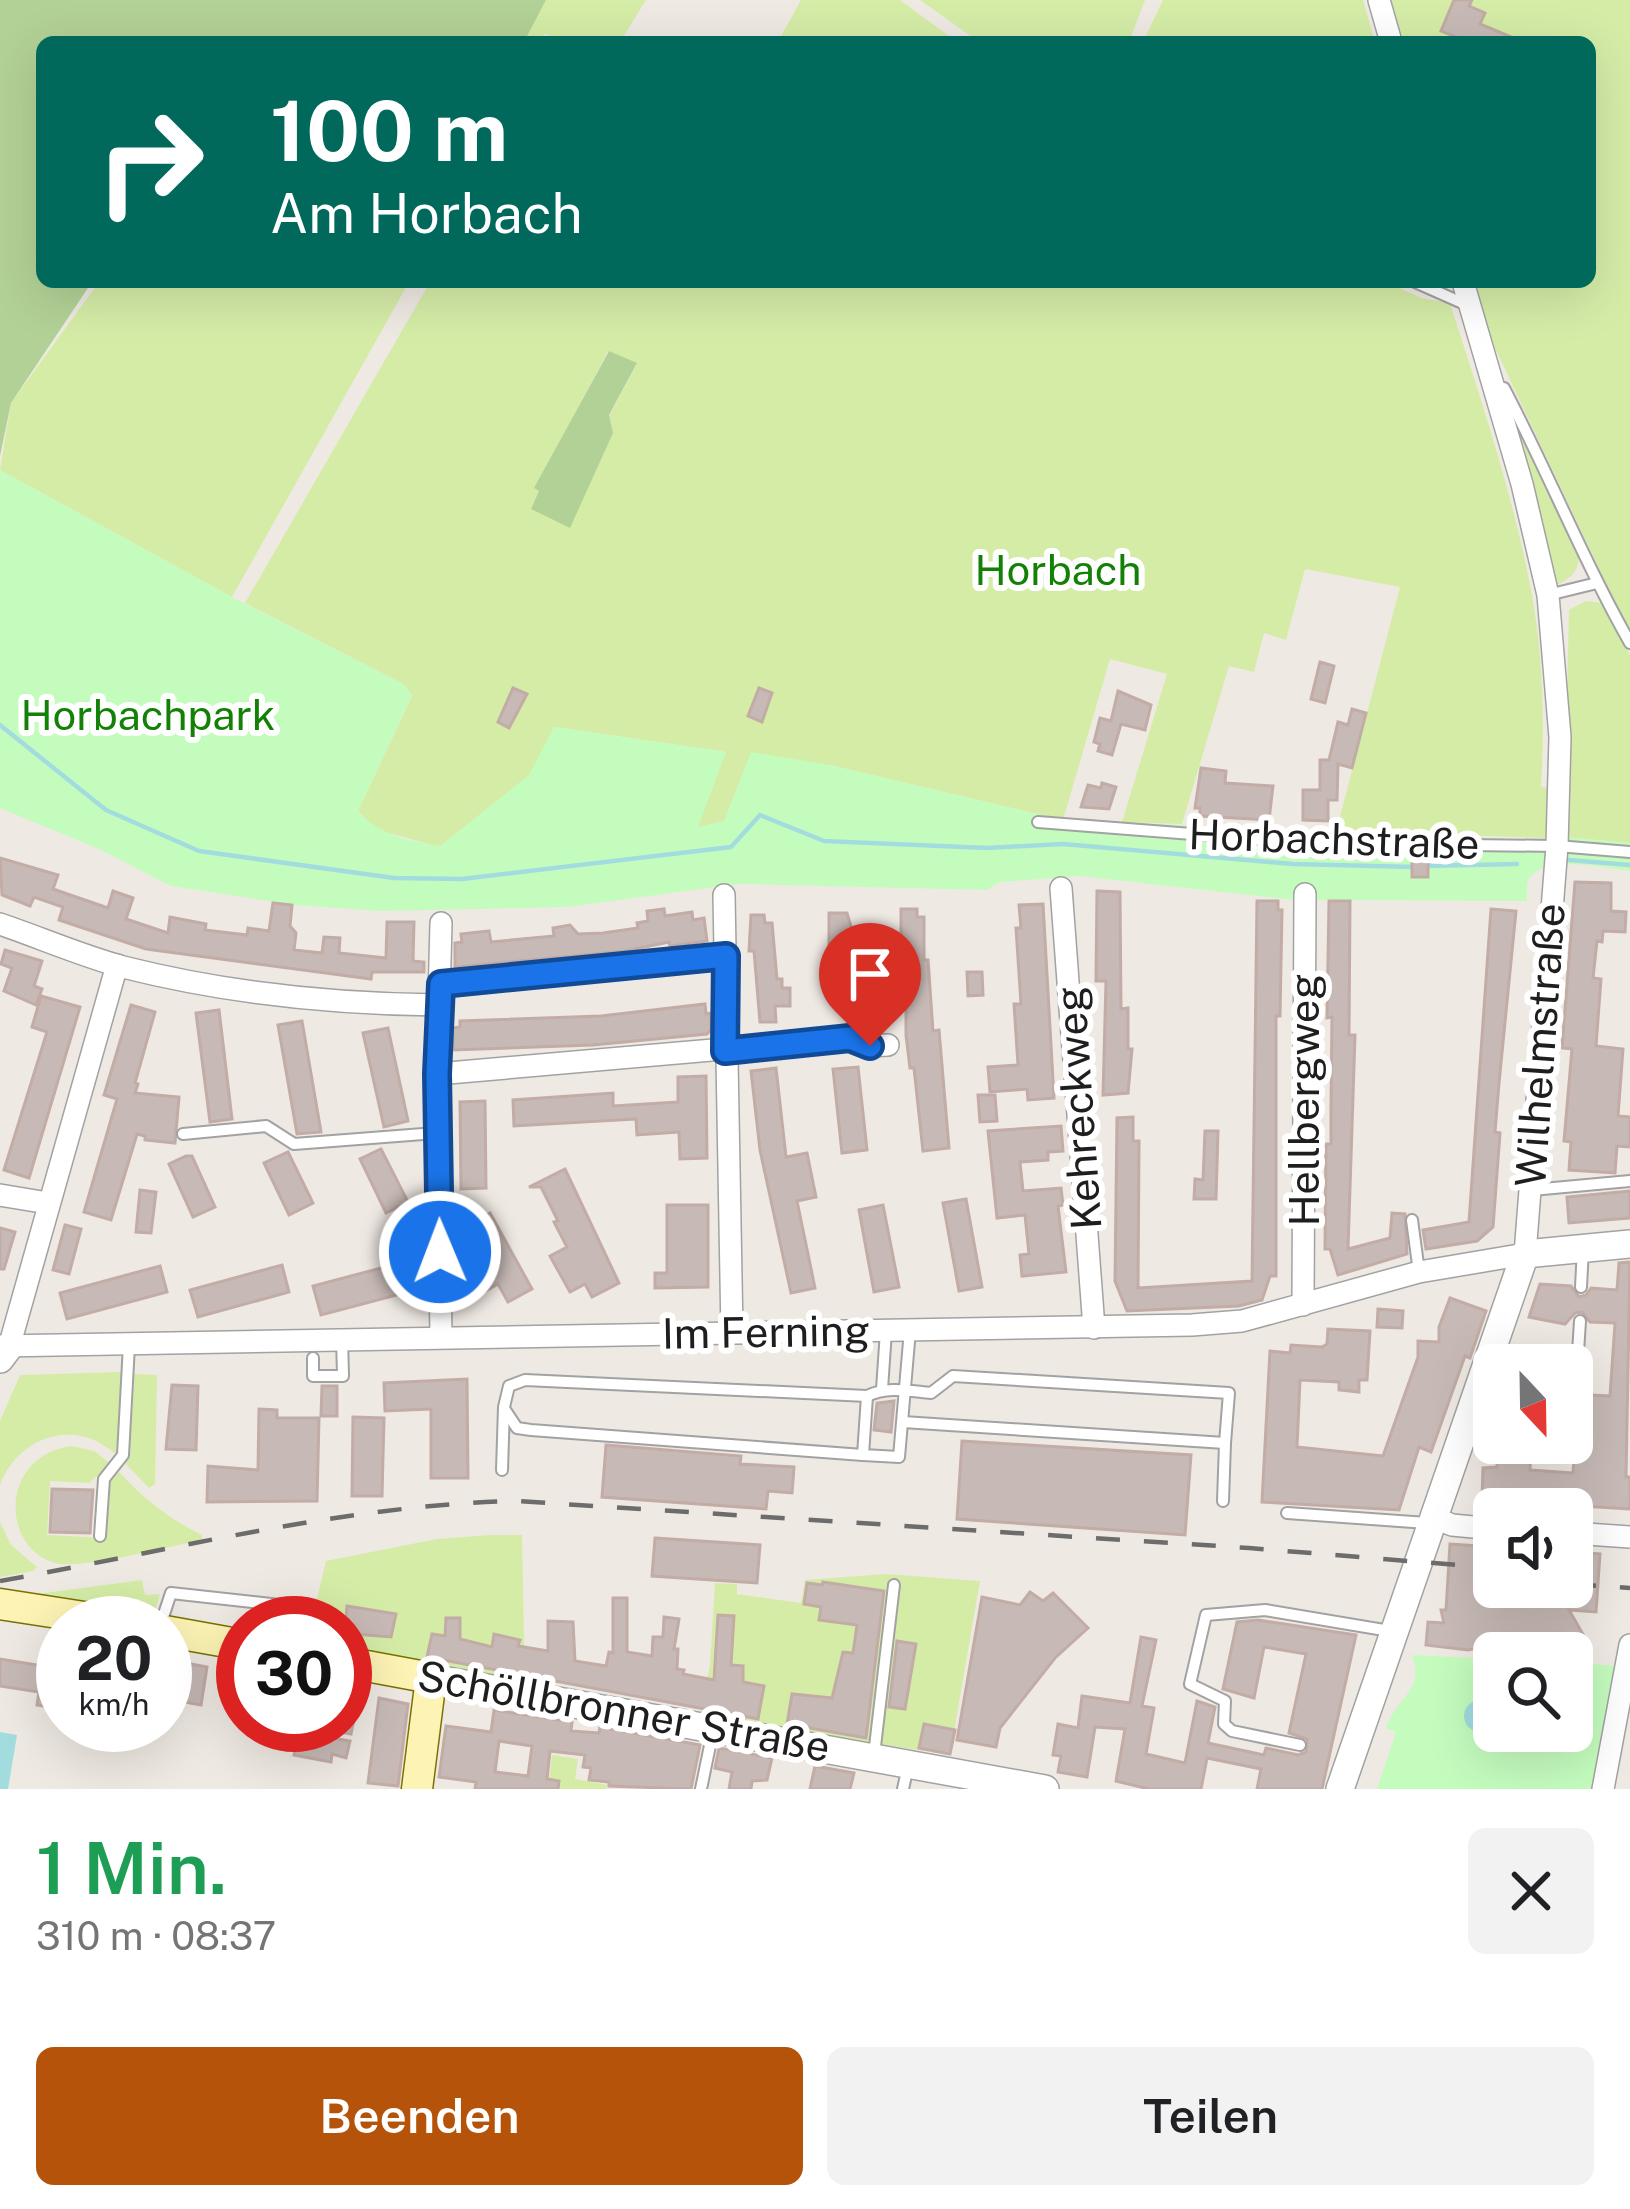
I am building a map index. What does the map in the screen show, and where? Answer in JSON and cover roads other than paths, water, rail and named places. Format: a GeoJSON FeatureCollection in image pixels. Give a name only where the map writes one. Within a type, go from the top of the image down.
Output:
{"type":"FeatureCollection","features":[{"type":"Feature","properties":{"kind":"main road"},"geometry":{"type":"LineString","coordinates":[[3,1607],[36,1611]]}},
{"type":"Feature","properties":{"kind":"main road"},"geometry":{"type":"LineString","coordinates":[[3,1607],[36,1620]]}},
{"type":"Feature","properties":{"kind":"main road","name":"Schöllbronner Straße"},"geometry":{"type":"LineString","coordinates":[[372,1667],[431,1678]]}},
{"type":"Feature","properties":{"kind":"main road"},"geometry":{"type":"LineString","coordinates":[[417,1789],[431,1678]]}},
{"type":"Feature","properties":{"kind":"street"},"geometry":{"type":"LineString","coordinates":[[1379,0],[1389,36]]}},
{"type":"Feature","properties":{"kind":"street","name":"Wilhelmstraße"},"geometry":{"type":"LineString","coordinates":[[1465,288],[1548,595],[1560,737],[1557,846],[1525,1254],[1498,1344]]}},
{"type":"Feature","properties":{"kind":"street","name":"Kehreckweg"},"geometry":{"type":"LineString","coordinates":[[1061,887],[1094,1328]]}},
{"type":"Feature","properties":{"kind":"street","name":"Hellbergweg"},"geometry":{"type":"LineString","coordinates":[[1303,1305],[1305,894]]}},
{"type":"Feature","properties":{"kind":"street"},"geometry":{"type":"LineString","coordinates":[[724,895],[732,1333]]}},
{"type":"Feature","properties":{"kind":"street"},"geometry":{"type":"LineString","coordinates":[[441,923],[437,1074],[441,1337]]}},
{"type":"Feature","properties":{"kind":"street"},"geometry":{"type":"LineString","coordinates":[[0,924],[118,965],[260,993],[439,995],[726,956]]}},
{"type":"Feature","properties":{"kind":"street"},"geometry":{"type":"LineString","coordinates":[[3,1351],[118,965]]}},
{"type":"Feature","properties":{"kind":"street"},"geometry":{"type":"LineString","coordinates":[[437,1074],[850,1038],[870,1046],[888,1045]]}},
{"type":"Feature","properties":{"kind":"street"},"geometry":{"type":"LineString","coordinates":[[0,1195],[48,1203]]}},
{"type":"Feature","properties":{"kind":"street"},"geometry":{"type":"LineString","coordinates":[[1525,1254],[1630,1244]]}},
{"type":"Feature","properties":{"kind":"street","name":"Im Ferning"},"geometry":{"type":"LineString","coordinates":[[3,1351],[342,1337],[1094,1328],[1242,1321],[1419,1272],[1525,1254]]}},
{"type":"Feature","properties":{"kind":"street","name":"Wilhelmstraße"},"geometry":{"type":"LineString","coordinates":[[1340,1789],[1341,1754],[1393,1632],[1473,1416]]}},
{"type":"Feature","properties":{"kind":"street"},"geometry":{"type":"LineString","coordinates":[[1432,1520],[1473,1527]]}},
{"type":"Feature","properties":{"kind":"street"},"geometry":{"type":"LineString","coordinates":[[1593,1534],[1630,1537]]}},
{"type":"Feature","properties":{"kind":"street"},"geometry":{"type":"LineString","coordinates":[[1603,1789],[1625,1703],[1630,1645]]}},
{"type":"Feature","properties":{"kind":"street","name":"Schöllbronner Straße"},"geometry":{"type":"LineString","coordinates":[[431,1678],[874,1755],[906,1776],[1045,1789]]}},
{"type":"Feature","properties":{"kind":"lane"},"geometry":{"type":"LineString","coordinates":[[1428,288],[1470,307]]}},
{"type":"Feature","properties":{"kind":"lane"},"geometry":{"type":"LineString","coordinates":[[1495,388],[1504,388],[1514,406],[1597,584],[1630,643]]}},
{"type":"Feature","properties":{"kind":"lane"},"geometry":{"type":"LineString","coordinates":[[1548,595],[1597,584]]}},
{"type":"Feature","properties":{"kind":"lane","name":"Horbachstraße"},"geometry":{"type":"LineString","coordinates":[[1038,822],[1308,842],[1557,846],[1630,852]]}},
{"type":"Feature","properties":{"kind":"lane"},"geometry":{"type":"LineString","coordinates":[[183,1134],[266,1126],[295,1144],[440,1132]]}},
{"type":"Feature","properties":{"kind":"lane"},"geometry":{"type":"LineString","coordinates":[[1530,1190],[1630,1181]]}},
{"type":"Feature","properties":{"kind":"lane"},"geometry":{"type":"LineString","coordinates":[[1412,1220],[1419,1272]]}},
{"type":"Feature","properties":{"kind":"lane"},"geometry":{"type":"LineString","coordinates":[[1581,1287],[1582,1248]]}},
{"type":"Feature","properties":{"kind":"lane"},"geometry":{"type":"LineString","coordinates":[[1579,1344],[1580,1321]]}},
{"type":"Feature","properties":{"kind":"lane"},"geometry":{"type":"LineString","coordinates":[[504,1407],[517,1428],[531,1430],[899,1457],[910,1330]]}},
{"type":"Feature","properties":{"kind":"lane"},"geometry":{"type":"LineString","coordinates":[[882,1389],[886,1331]]}},
{"type":"Feature","properties":{"kind":"lane"},"geometry":{"type":"LineString","coordinates":[[313,1358],[313,1376],[343,1376],[342,1337]]}},
{"type":"Feature","properties":{"kind":"lane"},"geometry":{"type":"LineString","coordinates":[[100,1536],[104,1479],[123,1455],[128,1345]]}},
{"type":"Feature","properties":{"kind":"lane"},"geometry":{"type":"LineString","coordinates":[[502,1470],[509,1386],[525,1380],[867,1396],[882,1389],[932,1393],[953,1376],[1228,1394],[1223,1501]]}},
{"type":"Feature","properties":{"kind":"lane"},"geometry":{"type":"LineString","coordinates":[[863,1455],[867,1396]]}},
{"type":"Feature","properties":{"kind":"lane"},"geometry":{"type":"LineString","coordinates":[[902,1422],[1226,1443]]}},
{"type":"Feature","properties":{"kind":"lane"},"geometry":{"type":"LineString","coordinates":[[1287,1513],[1432,1520]]}},
{"type":"Feature","properties":{"kind":"lane"},"geometry":{"type":"LineString","coordinates":[[874,1755],[894,1586]]}},
{"type":"Feature","properties":{"kind":"lane"},"geometry":{"type":"LineString","coordinates":[[170,1596],[216,1598]]}},
{"type":"Feature","properties":{"kind":"lane"},"geometry":{"type":"LineString","coordinates":[[1300,1745],[1232,1731],[1224,1724],[1225,1701],[1190,1684],[1206,1615],[1265,1610],[1393,1632]]}},
{"type":"Feature","properties":{"kind":"lane"},"geometry":{"type":"LineString","coordinates":[[701,1789],[714,1727]]}},
{"type":"Feature","properties":{"kind":"water"},"geometry":{"type":"Polygon","coordinates":[[[1473,1702],[1473,1730],[1464,1716],[1473,1702]]]}},
{"type":"Feature","properties":{"kind":"water"},"geometry":{"type":"Polygon","coordinates":[[[0,1732],[17,1735],[8,1789],[0,1789],[0,1732]]]}},
{"type":"Feature","properties":{"kind":"waterway","name":"Horbach"},"geometry":{"type":"LineString","coordinates":[[0,725],[106,810],[199,851],[394,878],[462,879],[731,847],[760,815],[824,841],[987,848],[1063,844],[1293,864],[1414,867]]}},
{"type":"Feature","properties":{"kind":"waterway","name":"Horbach"},"geometry":{"type":"LineString","coordinates":[[1569,860],[1630,865]]}},
{"type":"Feature","properties":{"kind":"waterway","name":"Horbach"},"geometry":{"type":"LineString","coordinates":[[1425,866],[1517,864]]}},
{"type":"Feature","properties":{"kind":"railway"},"geometry":{"type":"LineString","coordinates":[[0,1581],[321,1520],[516,1501],[1473,1566]]}},
{"type":"Feature","properties":{"kind":"railway"},"geometry":{"type":"LineString","coordinates":[[1593,1585],[1630,1588]]}},
{"type":"Feature","properties":{"kind":"park label","name":"Horbachpark"},"geometry":{"type":"Point","coordinates":[148,715]}}]}
